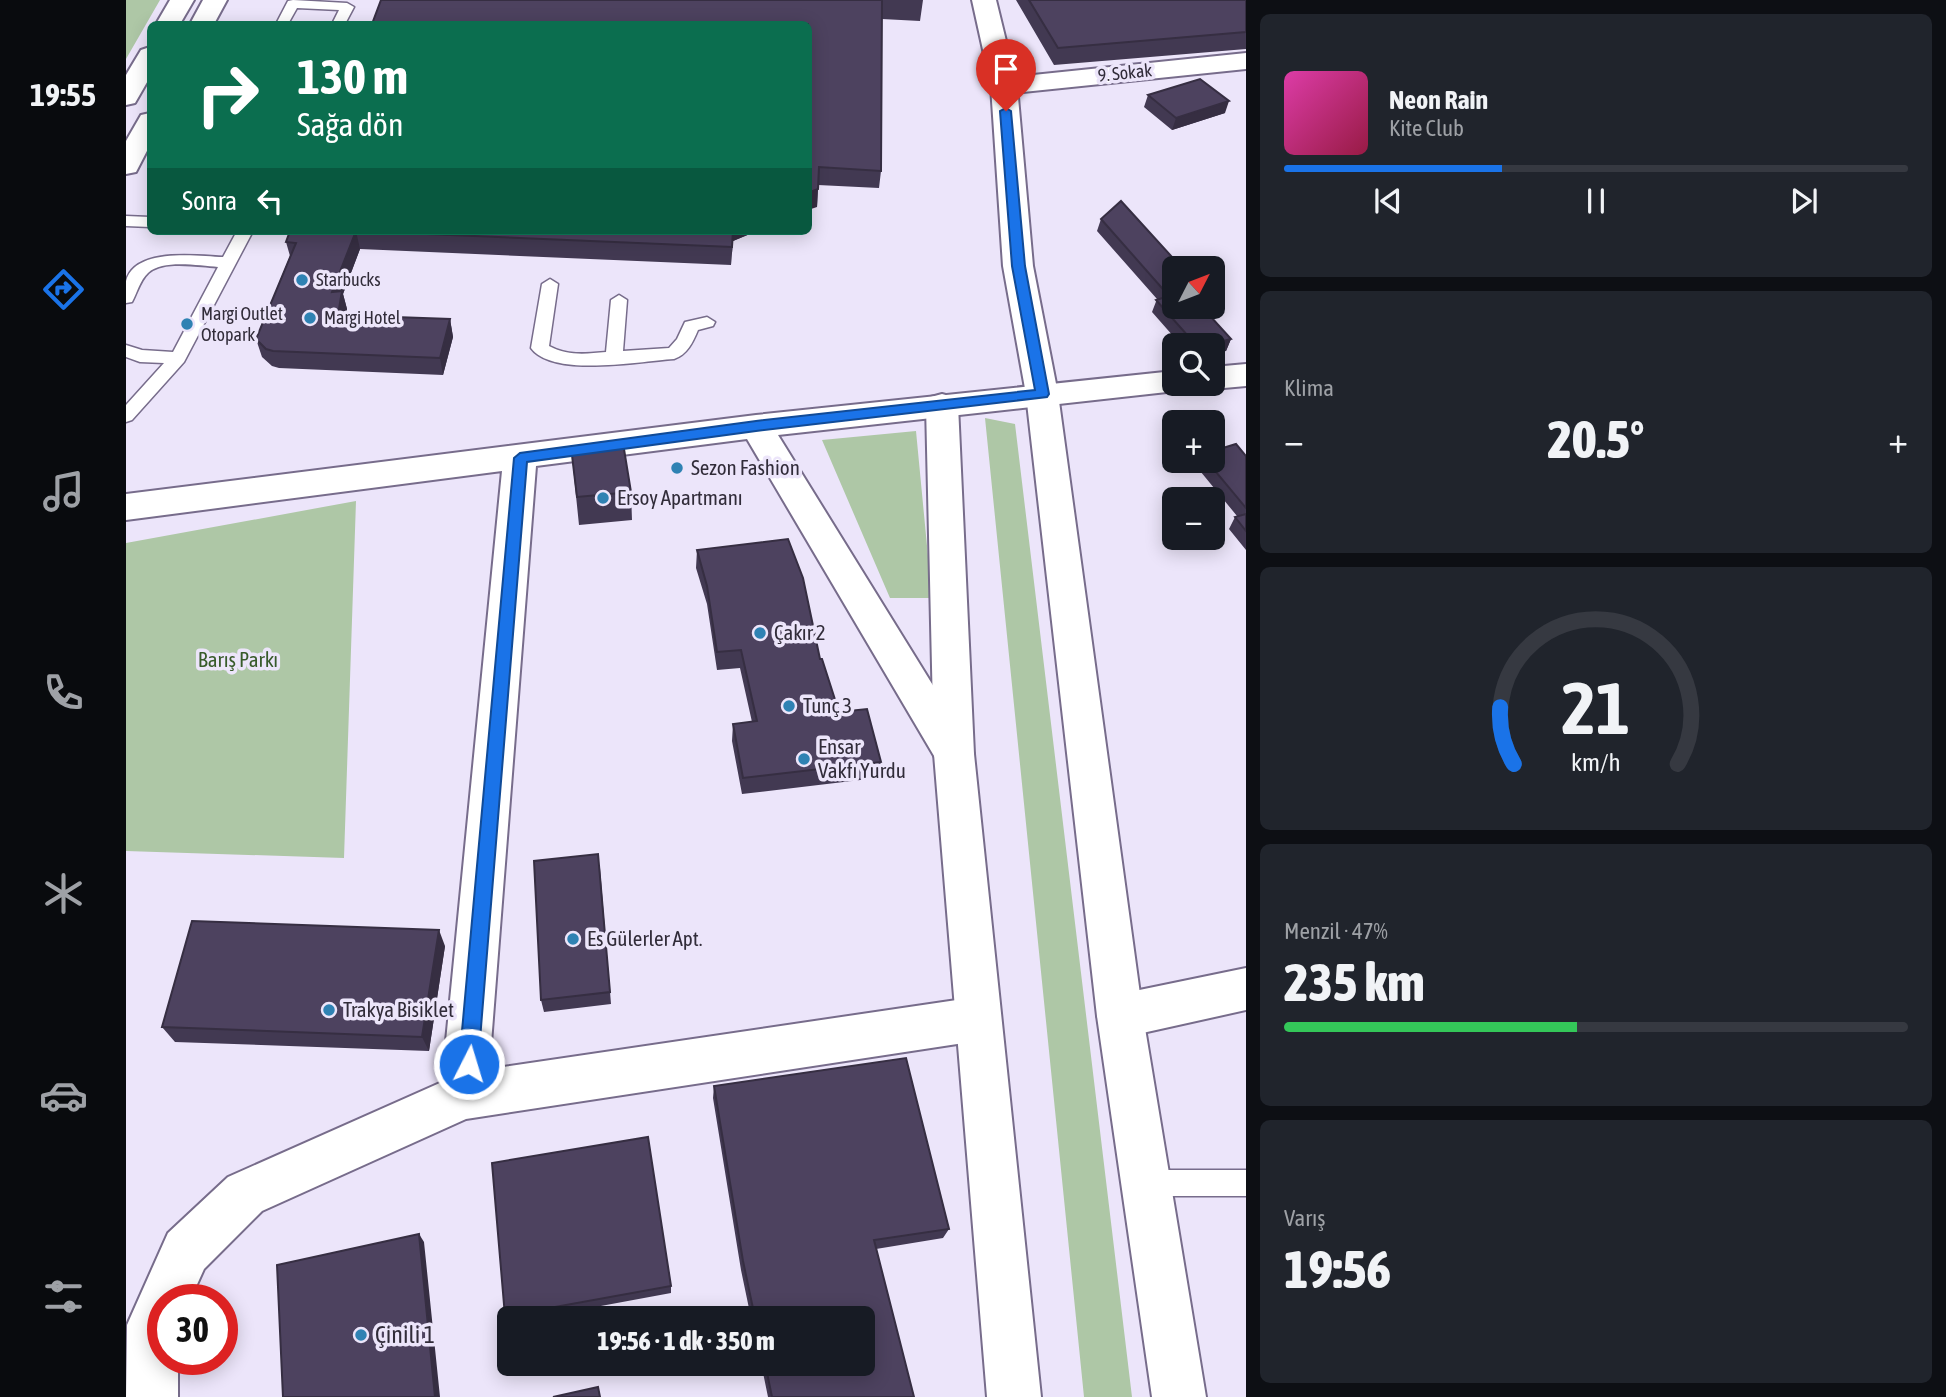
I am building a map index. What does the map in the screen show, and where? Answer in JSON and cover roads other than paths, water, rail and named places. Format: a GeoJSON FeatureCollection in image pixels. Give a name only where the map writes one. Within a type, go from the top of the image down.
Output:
{"type":"FeatureCollection","features":[{"type":"Feature","properties":{"kind":"street"},"geometry":{"type":"LineString","coordinates":[[170,21],[182,0]]}},
{"type":"Feature","properties":{"kind":"street"},"geometry":{"type":"LineString","coordinates":[[204,21],[215,0]]}},
{"type":"Feature","properties":{"kind":"street"},"geometry":{"type":"LineString","coordinates":[[984,0],[1004,86],[1018,266],[1042,394],[1120,1016],[1179,1397]]}},
{"type":"Feature","properties":{"kind":"street"},"geometry":{"type":"LineString","coordinates":[[126,97],[147,60]]}},
{"type":"Feature","properties":{"kind":"street","name":"9. Sokak"},"geometry":{"type":"LineString","coordinates":[[1004,86],[1246,61]]}},
{"type":"Feature","properties":{"kind":"street"},"geometry":{"type":"LineString","coordinates":[[126,166],[147,127]]}},
{"type":"Feature","properties":{"kind":"street"},"geometry":{"type":"LineString","coordinates":[[1225,377],[1246,375]]}},
{"type":"Feature","properties":{"kind":"street"},"geometry":{"type":"LineString","coordinates":[[126,507],[756,426],[1162,383]]}},
{"type":"Feature","properties":{"kind":"street"},"geometry":{"type":"LineString","coordinates":[[942,405],[954,754],[1014,1397]]}},
{"type":"Feature","properties":{"kind":"street"},"geometry":{"type":"LineString","coordinates":[[756,426],[954,754]]}},
{"type":"Feature","properties":{"kind":"street"},"geometry":{"type":"LineString","coordinates":[[464,1097],[520,458]]}},
{"type":"Feature","properties":{"kind":"street"},"geometry":{"type":"LineString","coordinates":[[1120,1016],[1246,989]]}},
{"type":"Feature","properties":{"kind":"street"},"geometry":{"type":"LineString","coordinates":[[172,1284],[186,1251],[245,1194],[464,1097],[977,1019]]}},
{"type":"Feature","properties":{"kind":"street"},"geometry":{"type":"LineString","coordinates":[[150,1397],[151,1375]]}},
{"type":"Feature","properties":{"kind":"lane"},"geometry":{"type":"LineString","coordinates":[[284,21],[293,5],[347,7],[340,21]]}},
{"type":"Feature","properties":{"kind":"lane"},"geometry":{"type":"LineString","coordinates":[[126,221],[147,222]]}},
{"type":"Feature","properties":{"kind":"lane"},"geometry":{"type":"LineString","coordinates":[[126,416],[178,358],[243,235]]}},
{"type":"Feature","properties":{"kind":"lane"},"geometry":{"type":"LineString","coordinates":[[126,298],[141,270],[150,264],[169,261],[229,262]]}},
{"type":"Feature","properties":{"kind":"lane"},"geometry":{"type":"LineString","coordinates":[[550,284],[540,348],[558,357],[574,360],[674,353],[685,341],[691,326],[707,322]]}},
{"type":"Feature","properties":{"kind":"lane"},"geometry":{"type":"LineString","coordinates":[[614,356],[619,300]]}},
{"type":"Feature","properties":{"kind":"lane"},"geometry":{"type":"LineString","coordinates":[[126,351],[140,356],[178,358]]}},
{"type":"Feature","properties":{"kind":"lane"},"geometry":{"type":"LineString","coordinates":[[1146,1183],[1246,1183]]}},
{"type":"Feature","properties":{"kind":"place","name":"Starbucks"},"geometry":{"type":"Point","coordinates":[302,280]}},
{"type":"Feature","properties":{"kind":"place","name":"Margi Hotel"},"geometry":{"type":"Point","coordinates":[310,318]}},
{"type":"Feature","properties":{"kind":"place","name":"Margi Outlet Otopark"},"geometry":{"type":"Point","coordinates":[187,324]}},
{"type":"Feature","properties":{"kind":"place","name":"Sezon Fashion"},"geometry":{"type":"Point","coordinates":[677,468]}},
{"type":"Feature","properties":{"kind":"place","name":"Ersoy Apartmanı"},"geometry":{"type":"Point","coordinates":[603,498]}},
{"type":"Feature","properties":{"kind":"place","name":"Çakır 2"},"geometry":{"type":"Point","coordinates":[760,633]}},
{"type":"Feature","properties":{"kind":"place","name":"Tunç 3"},"geometry":{"type":"Point","coordinates":[789,706]}},
{"type":"Feature","properties":{"kind":"place","name":"Ensar Vakfı Yurdu"},"geometry":{"type":"Point","coordinates":[804,759]}},
{"type":"Feature","properties":{"kind":"place","name":"Es Gülerler Apt."},"geometry":{"type":"Point","coordinates":[573,939]}},
{"type":"Feature","properties":{"kind":"place","name":"Trakya Bisiklet"},"geometry":{"type":"Point","coordinates":[329,1010]}},
{"type":"Feature","properties":{"kind":"place","name":"Çinili 1"},"geometry":{"type":"Point","coordinates":[361,1335]}},
{"type":"Feature","properties":{"kind":"park label","name":"Barış Parkı"},"geometry":{"type":"Point","coordinates":[238,660]}}]}
